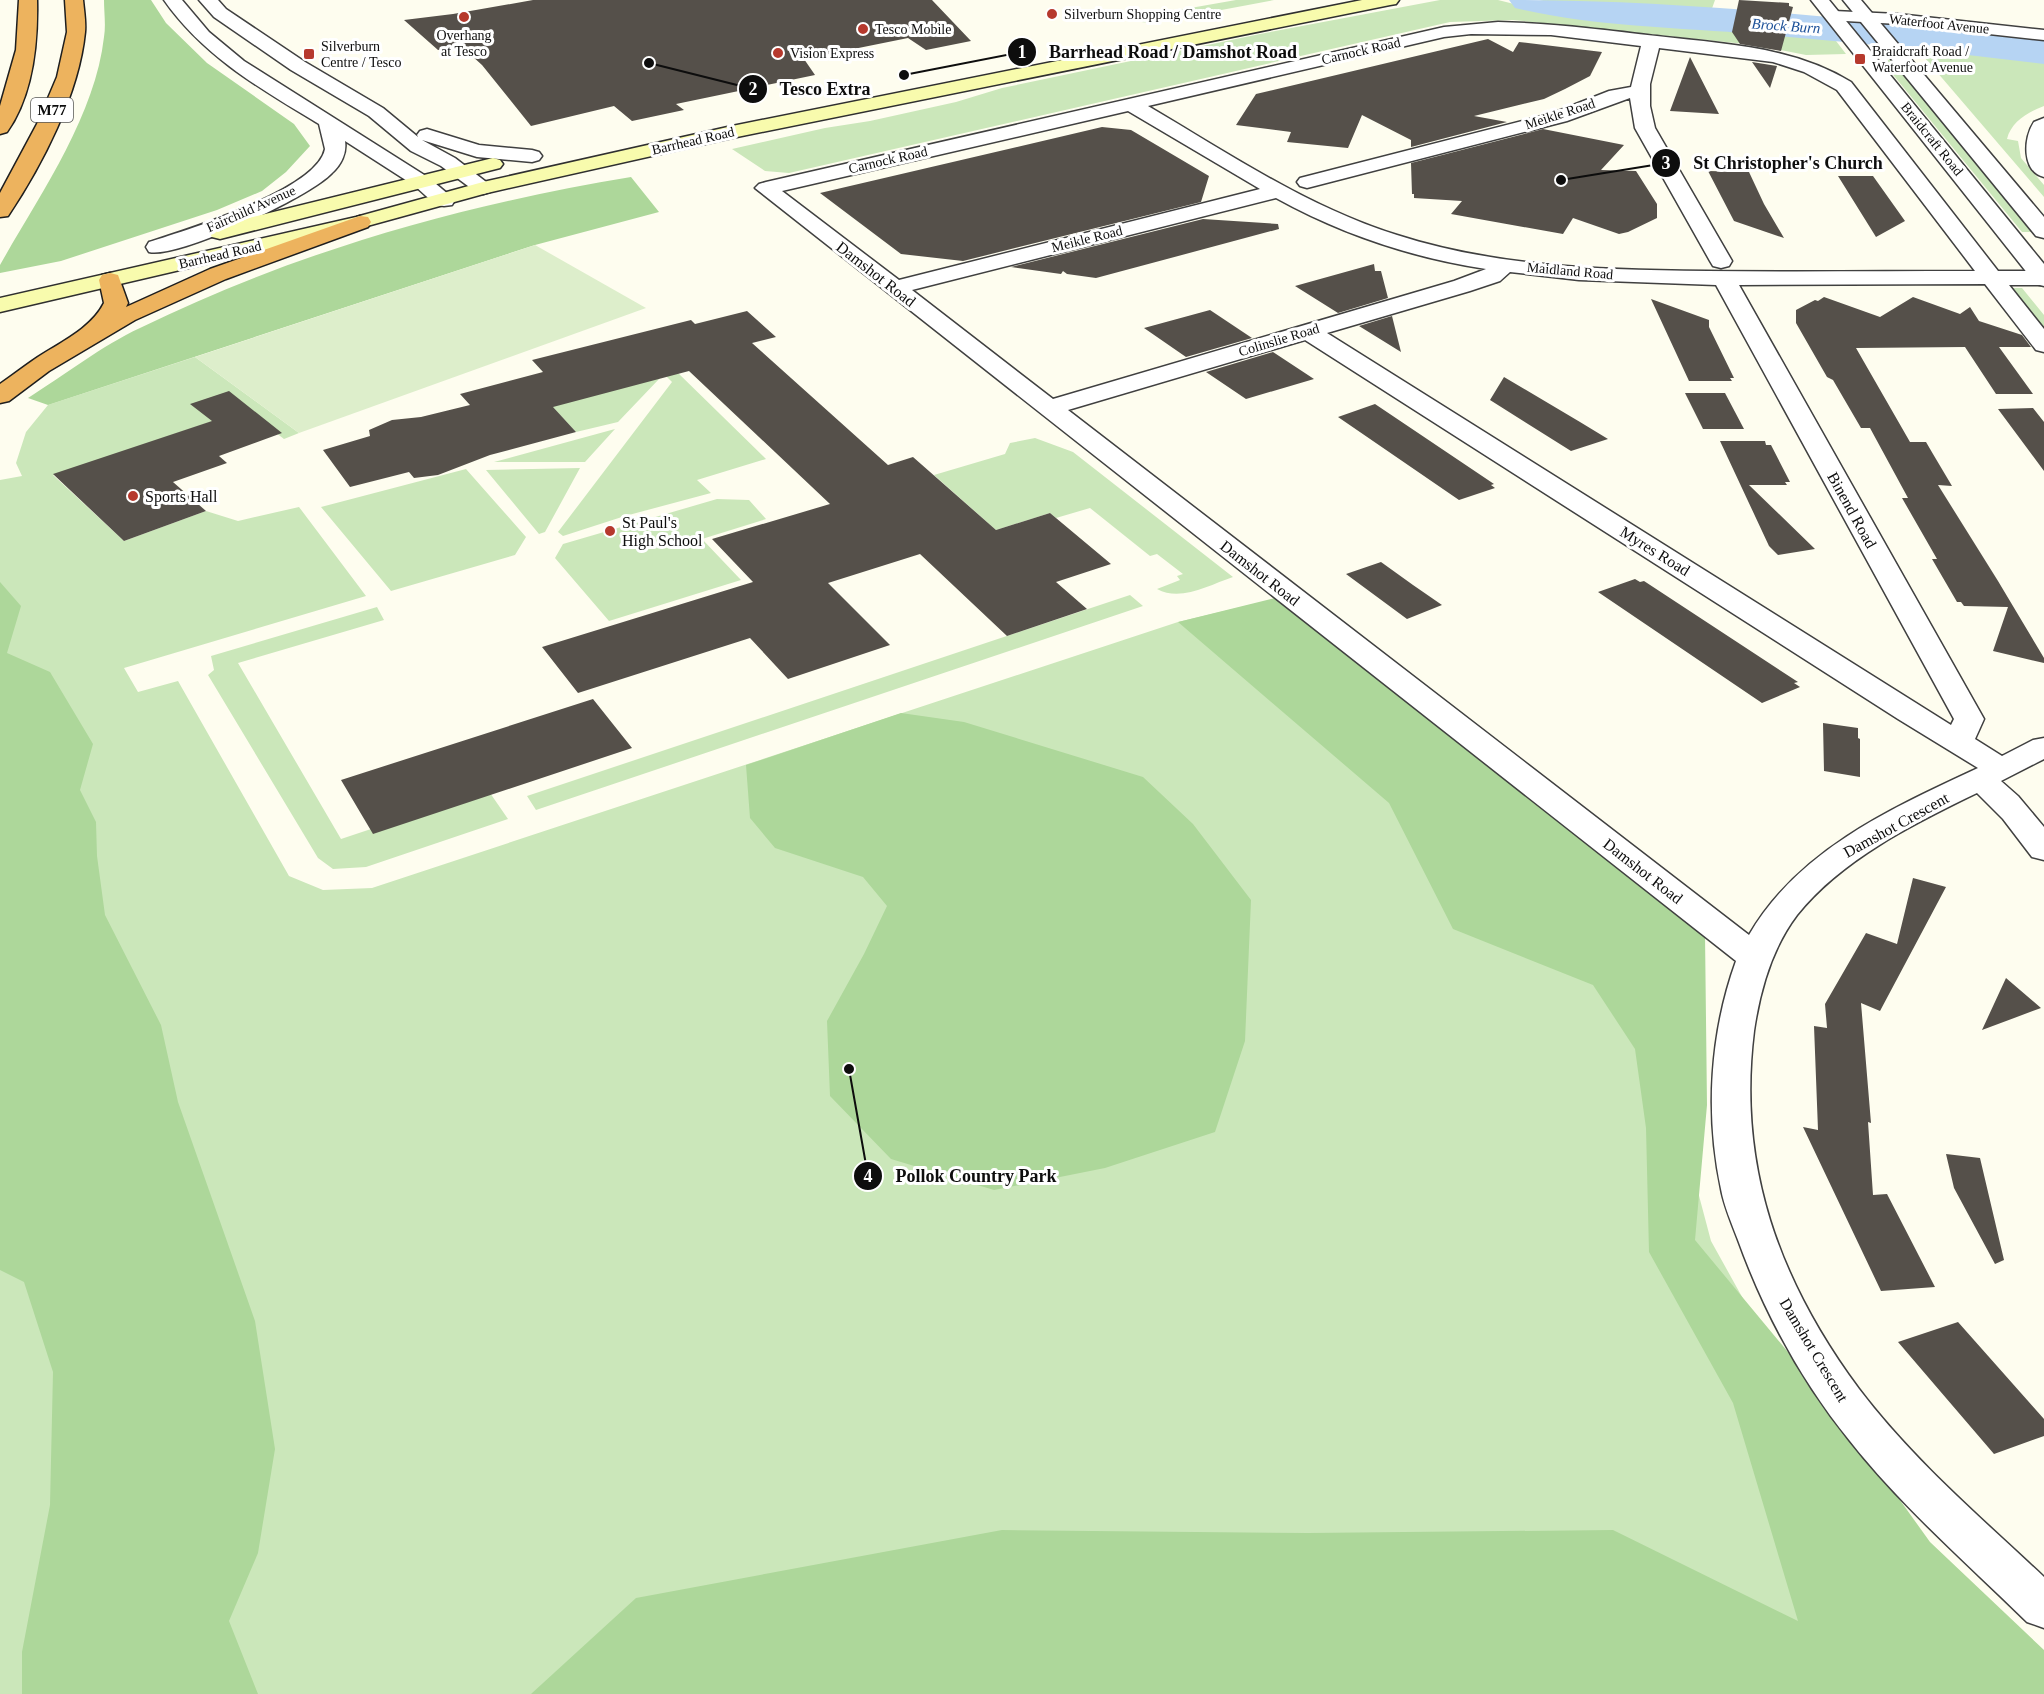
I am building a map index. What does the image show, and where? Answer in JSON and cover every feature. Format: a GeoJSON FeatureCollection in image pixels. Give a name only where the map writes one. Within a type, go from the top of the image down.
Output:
{"type":"FeatureCollection","features":[{"type":"Feature","properties":{"kind":"highway","name":"M77"},"geometry":{"type":"LineString","coordinates":[[0,128],[20,77],[27,51],[28,0]]}},
{"type":"Feature","properties":{"kind":"highway","name":"M77"},"geometry":{"type":"LineString","coordinates":[[0,211],[42,135],[65,77],[76,31],[74,0]]}},
{"type":"Feature","properties":{"kind":"highway"},"geometry":{"type":"LineString","coordinates":[[66,349],[188,286],[258,257],[360,222]]}},
{"type":"Feature","properties":{"kind":"highway"},"geometry":{"type":"LineString","coordinates":[[0,396],[97,328],[110,315],[116,303],[110,280]]}},
{"type":"Feature","properties":{"kind":"main road","name":"Barrhead Road"},"geometry":{"type":"LineString","coordinates":[[711,118],[955,73],[1323,0]]}},
{"type":"Feature","properties":{"kind":"main road","name":"Barrhead Road"},"geometry":{"type":"LineString","coordinates":[[0,288],[110,280],[360,222],[483,188],[732,132],[889,102],[1205,35],[1390,0]]}},
{"type":"Feature","properties":{"kind":"main road","name":"Barrhead Road"},"geometry":{"type":"LineString","coordinates":[[0,305],[48,286],[76,270],[157,247],[555,151]]}},
{"type":"Feature","properties":{"kind":"main road"},"geometry":{"type":"LineString","coordinates":[[76,270],[110,280]]}},
{"type":"Feature","properties":{"kind":"street"},"geometry":{"type":"LineString","coordinates":[[172,0],[219,51],[251,74],[422,182],[444,200]]}},
{"type":"Feature","properties":{"kind":"street"},"geometry":{"type":"LineString","coordinates":[[208,0],[220,13],[298,66],[376,112],[455,145],[477,151],[532,156]]}},
{"type":"Feature","properties":{"kind":"street","name":"Braidcraft Road"},"geometry":{"type":"LineString","coordinates":[[1819,0],[1833,13],[2041,272]]}},
{"type":"Feature","properties":{"kind":"street","name":"Braidcraft Road"},"geometry":{"type":"LineString","coordinates":[[1852,0],[2044,231]]}},
{"type":"Feature","properties":{"kind":"street","name":"Waterfoot Avenue"},"geometry":{"type":"LineString","coordinates":[[1833,13],[1870,22],[1927,21],[2044,35]]}},
{"type":"Feature","properties":{"kind":"street","name":"Carnock Road"},"geometry":{"type":"LineString","coordinates":[[766,188],[1444,32],[1479,26],[1519,27],[1761,54],[1792,61],[1821,72],[1844,86],[1858,102],[1986,269]]}},
{"type":"Feature","properties":{"kind":"street","name":"Binend Road"},"geometry":{"type":"LineString","coordinates":[[1652,42],[1639,91],[1639,109],[1645,128],[1969,719],[1958,741]]}},
{"type":"Feature","properties":{"kind":"street","name":"Meikle Road"},"geometry":{"type":"LineString","coordinates":[[1307,182],[1560,117],[1616,94],[1639,91]]}},
{"type":"Feature","properties":{"kind":"street"},"geometry":{"type":"LineString","coordinates":[[1158,99],[1243,147],[1211,151]]}},
{"type":"Feature","properties":{"kind":"street","name":"Maidland Road"},"geometry":{"type":"LineString","coordinates":[[1132,105],[1211,151],[1283,181],[1336,220],[1388,239],[1446,254],[1505,265],[1619,276],[1723,269],[1986,269],[2041,272]]}},
{"type":"Feature","properties":{"kind":"street"},"geometry":{"type":"LineString","coordinates":[[376,112],[418,147],[445,160],[483,188]]}},
{"type":"Feature","properties":{"kind":"street","name":"Fairchild Avenue"},"geometry":{"type":"LineString","coordinates":[[157,247],[259,209],[319,177],[335,152],[334,134],[328,122]]}},
{"type":"Feature","properties":{"kind":"street"},"geometry":{"type":"LineString","coordinates":[[2044,124],[2041,126],[2037,139],[2038,164],[2044,171]]}},
{"type":"Feature","properties":{"kind":"street","name":"Meikle Road"},"geometry":{"type":"LineString","coordinates":[[894,288],[1283,181]]}},
{"type":"Feature","properties":{"kind":"street","name":"Maidland Road"},"geometry":{"type":"LineString","coordinates":[[1283,181],[1307,182],[1351,206],[1412,227],[1474,243],[1537,254],[1723,269]]}},
{"type":"Feature","properties":{"kind":"street","name":"Damshot Road"},"geometry":{"type":"LineString","coordinates":[[766,188],[1754,957]]}},
{"type":"Feature","properties":{"kind":"street"},"geometry":{"type":"LineString","coordinates":[[1388,239],[1412,227]]}},
{"type":"Feature","properties":{"kind":"street","name":"Colinslie Road"},"geometry":{"type":"LineString","coordinates":[[1049,408],[1492,276],[1505,265]]}},
{"type":"Feature","properties":{"kind":"street"},"geometry":{"type":"LineString","coordinates":[[1986,269],[2044,345]]}},
{"type":"Feature","properties":{"kind":"street","name":"Myres Road"},"geometry":{"type":"LineString","coordinates":[[1309,332],[1909,713],[1958,741],[1990,774]]}},
{"type":"Feature","properties":{"kind":"street","name":"Damshot Crescent"},"geometry":{"type":"LineString","coordinates":[[2044,747],[1878,832],[1837,858],[1799,891],[1773,923],[1754,957],[1738,1017],[1731,1078],[1732,1137],[1739,1186],[1762,1255],[1794,1323],[1843,1399],[1885,1452],[2044,1607]]}},
{"type":"Feature","properties":{"kind":"street"},"geometry":{"type":"LineString","coordinates":[[1990,774],[2044,850]]}},
{"type":"Feature","properties":{"kind":"green space"},"geometry":{"type":"Polygon","coordinates":[[[104,0],[151,0],[166,23],[207,63],[294,124],[310,146],[286,172],[262,191],[217,210],[61,261],[0,273],[0,265],[48,184],[89,97],[99,67],[104,37],[104,0]]]}},
{"type":"Feature","properties":{"kind":"green space"},"geometry":{"type":"Polygon","coordinates":[[[1236,0],[1274,0],[1152,23],[1141,22],[1179,10],[1236,0]]]}},
{"type":"Feature","properties":{"kind":"green space"},"geometry":{"type":"Polygon","coordinates":[[[1440,0],[1498,0],[1530,8],[1833,37],[1846,54],[1806,55],[1755,45],[1513,20],[1450,22],[789,173],[765,171],[732,149],[956,102],[1002,88],[1260,34],[1440,0]]]}},
{"type":"Feature","properties":{"kind":"green space"},"geometry":{"type":"Polygon","coordinates":[[[1539,0],[1715,0],[1709,17],[1562,5],[1539,0]]]}},
{"type":"Feature","properties":{"kind":"green space"},"geometry":{"type":"Polygon","coordinates":[[[1908,25],[2044,40],[2044,106],[2021,118],[2012,128],[2007,139],[2018,141],[2021,158],[2044,185],[2044,197],[1900,29],[1908,25]]]}},
{"type":"Feature","properties":{"kind":"green space"},"geometry":{"type":"Polygon","coordinates":[[[1881,60],[1892,60],[2035,232],[2022,232],[1881,60]]]}},
{"type":"Feature","properties":{"kind":"green space"},"geometry":{"type":"Polygon","coordinates":[[[631,177],[659,212],[535,245],[48,405],[28,398],[126,335],[258,276],[380,234],[442,217],[567,188],[631,177]]]}},
{"type":"Feature","properties":{"kind":"green space"},"geometry":{"type":"Polygon","coordinates":[[[535,245],[646,308],[299,433],[195,357],[535,245]]]}},
{"type":"Feature","properties":{"kind":"green space"},"geometry":{"type":"Polygon","coordinates":[[[2013,288],[2022,288],[2044,315],[2044,330],[2013,288]]]}},
{"type":"Feature","properties":{"kind":"green space"},"geometry":{"type":"Polygon","coordinates":[[[195,357],[299,433],[284,439],[246,410],[53,475],[124,541],[206,511],[238,521],[299,507],[366,596],[124,668],[138,692],[178,681],[289,876],[323,890],[372,888],[1178,622],[1262,602],[1679,925],[1689,1158],[1711,1241],[1776,1358],[1852,1469],[2044,1662],[2044,1694],[0,1694],[0,480],[22,476],[16,463],[26,432],[48,405],[195,357]]]}},
{"type":"Feature","properties":{"kind":"green space"},"geometry":{"type":"Polygon","coordinates":[[[676,371],[766,459],[697,480],[711,493],[625,516],[563,536],[558,532],[672,382],[664,374],[676,371]]]}},
{"type":"Feature","properties":{"kind":"green space"},"geometry":{"type":"Polygon","coordinates":[[[660,378],[618,422],[576,432],[537,390],[660,378]]]}},
{"type":"Feature","properties":{"kind":"green space"},"geometry":{"type":"Polygon","coordinates":[[[615,429],[585,462],[494,462],[615,429]]]}},
{"type":"Feature","properties":{"kind":"green space"},"geometry":{"type":"Polygon","coordinates":[[[1035,438],[1073,452],[1233,577],[1195,591],[1166,593],[1157,589],[1180,580],[1177,576],[1183,574],[1157,554],[1150,556],[1090,508],[1056,518],[1050,513],[996,530],[934,475],[1005,454],[1010,443],[1035,438]]]}},
{"type":"Feature","properties":{"kind":"green space"},"geometry":{"type":"Polygon","coordinates":[[[580,468],[545,532],[539,534],[486,470],[580,468]]]}},
{"type":"Feature","properties":{"kind":"green space"},"geometry":{"type":"Polygon","coordinates":[[[466,469],[526,537],[515,555],[391,591],[321,507],[466,469]]]}},
{"type":"Feature","properties":{"kind":"green space"},"geometry":{"type":"Polygon","coordinates":[[[717,499],[749,500],[766,519],[702,539],[741,580],[609,621],[555,558],[563,544],[717,499]]]}},
{"type":"Feature","properties":{"kind":"green space"},"geometry":{"type":"Polygon","coordinates":[[[0,582],[21,606],[7,653],[50,672],[93,744],[80,790],[96,822],[97,856],[105,915],[161,1025],[178,1102],[255,1321],[275,1449],[258,1553],[229,1621],[258,1694],[22,1694],[22,1652],[50,1505],[53,1372],[24,1282],[0,1270],[0,582]]]}},
{"type":"Feature","properties":{"kind":"green space"},"geometry":{"type":"Polygon","coordinates":[[[1130,595],[1143,606],[536,810],[527,796],[1130,595]]]}},
{"type":"Feature","properties":{"kind":"green space"},"geometry":{"type":"Polygon","coordinates":[[[1287,595],[1705,934],[1707,1105],[1695,1240],[1831,1404],[1930,1542],[2044,1650],[2044,1694],[531,1694],[636,1598],[1002,1530],[1308,1533],[1613,1530],[1798,1621],[1733,1403],[1649,1252],[1646,1128],[1635,1049],[1593,985],[1453,929],[1389,803],[1178,622],[1287,595]]]}},
{"type":"Feature","properties":{"kind":"green space"},"geometry":{"type":"Polygon","coordinates":[[[377,607],[384,620],[238,663],[341,839],[488,790],[508,819],[366,867],[333,869],[318,858],[208,675],[214,670],[211,656],[377,607]]]}},
{"type":"Feature","properties":{"kind":"green space"},"geometry":{"type":"Polygon","coordinates":[[[901,713],[964,722],[1143,777],[1193,824],[1251,900],[1245,1041],[1215,1132],[1105,1168],[994,1190],[891,1159],[830,1096],[827,1021],[864,954],[887,906],[863,877],[775,848],[750,818],[746,765],[901,713]]]}},
{"type":"Feature","properties":{"kind":"building"},"geometry":{"type":"Polygon","coordinates":[[[533,0],[932,0],[971,41],[926,50],[908,38],[804,59],[815,75],[676,104],[684,110],[632,121],[614,106],[531,126],[482,65],[461,46],[438,50],[404,20],[533,0]]]}},
{"type":"Feature","properties":{"kind":"building"},"geometry":{"type":"Polygon","coordinates":[[[1739,0],[1789,3],[1789,6],[1793,7],[1781,51],[1740,44],[1732,32],[1739,0]]]}},
{"type":"Feature","properties":{"kind":"building"},"geometry":{"type":"Polygon","coordinates":[[[1488,39],[1513,52],[1519,42],[1602,52],[1590,76],[1565,89],[1544,99],[1474,116],[1507,122],[1411,147],[1411,140],[1362,115],[1348,148],[1287,142],[1291,132],[1236,125],[1256,94],[1488,39]]]}},
{"type":"Feature","properties":{"kind":"building"},"geometry":{"type":"Polygon","coordinates":[[[1690,57],[1719,114],[1670,111],[1690,57]]]}},
{"type":"Feature","properties":{"kind":"building"},"geometry":{"type":"Polygon","coordinates":[[[1752,62],[1777,66],[1770,88],[1752,62]]]}},
{"type":"Feature","properties":{"kind":"building"},"geometry":{"type":"Polygon","coordinates":[[[1102,127],[1131,130],[1209,176],[1201,202],[963,261],[901,254],[820,193],[1102,127]]]}},
{"type":"Feature","properties":{"kind":"building"},"geometry":{"type":"Polygon","coordinates":[[[1543,129],[1624,145],[1601,170],[1636,171],[1657,204],[1657,218],[1619,234],[1573,218],[1563,234],[1451,214],[1462,201],[1414,198],[1411,163],[1543,129]]]}},
{"type":"Feature","properties":{"kind":"building"},"geometry":{"type":"Polygon","coordinates":[[[1708,171],[1749,172],[1784,238],[1734,221],[1708,171]]]}},
{"type":"Feature","properties":{"kind":"building"},"geometry":{"type":"Polygon","coordinates":[[[1838,176],[1873,176],[1905,221],[1876,237],[1838,176]]]}},
{"type":"Feature","properties":{"kind":"building"},"geometry":{"type":"Polygon","coordinates":[[[1203,219],[1278,224],[1279,229],[1096,278],[1067,274],[1063,271],[1061,274],[1011,267],[1203,219]]]}},
{"type":"Feature","properties":{"kind":"building"},"geometry":{"type":"Polygon","coordinates":[[[1374,264],[1375,271],[1381,271],[1388,298],[1338,313],[1295,286],[1374,264]]]}},
{"type":"Feature","properties":{"kind":"building"},"geometry":{"type":"Polygon","coordinates":[[[1824,297],[1880,317],[1913,297],[1960,314],[1970,307],[1979,321],[2022,335],[2031,347],[1999,347],[2033,394],[1996,394],[1965,347],[1856,348],[1910,442],[1926,442],[1952,486],[1938,485],[2044,658],[2044,663],[1993,651],[2008,607],[1964,606],[1961,602],[1957,602],[1932,559],[1937,559],[1902,498],[1908,498],[1870,428],[1861,428],[1833,380],[1827,377],[1796,323],[1796,310],[1824,297]]]}},
{"type":"Feature","properties":{"kind":"building"},"geometry":{"type":"Polygon","coordinates":[[[1651,299],[1709,320],[1709,327],[1734,378],[1730,378],[1732,381],[1689,381],[1651,299]]]}},
{"type":"Feature","properties":{"kind":"building"},"geometry":{"type":"Polygon","coordinates":[[[1210,310],[1252,338],[1186,357],[1144,328],[1210,310]]]}},
{"type":"Feature","properties":{"kind":"building"},"geometry":{"type":"Polygon","coordinates":[[[747,311],[776,337],[752,343],[888,465],[913,457],[996,530],[1050,513],[1111,564],[1056,582],[1087,609],[1007,636],[920,554],[828,583],[890,645],[788,679],[750,638],[578,693],[542,647],[753,582],[712,539],[830,504],[689,371],[553,407],[576,432],[490,455],[438,475],[414,478],[409,472],[350,487],[323,450],[370,436],[369,430],[392,420],[421,417],[470,405],[460,394],[543,372],[532,360],[691,320],[695,324],[747,311]]]}},
{"type":"Feature","properties":{"kind":"building"},"geometry":{"type":"Polygon","coordinates":[[[1392,316],[1401,352],[1359,326],[1392,316]]]}},
{"type":"Feature","properties":{"kind":"building"},"geometry":{"type":"Polygon","coordinates":[[[1273,352],[1314,379],[1246,399],[1206,372],[1273,352]]]}},
{"type":"Feature","properties":{"kind":"building"},"geometry":{"type":"Polygon","coordinates":[[[1504,377],[1608,439],[1571,451],[1490,400],[1504,377]]]}},
{"type":"Feature","properties":{"kind":"building","name":"Sports Hall"},"geometry":{"type":"Polygon","coordinates":[[[229,391],[282,433],[219,456],[227,463],[173,482],[206,511],[124,541],[53,474],[212,421],[190,404],[229,391]]]}},
{"type":"Feature","properties":{"kind":"building"},"geometry":{"type":"Polygon","coordinates":[[[1685,393],[1725,393],[1744,429],[1703,429],[1685,393]]]}},
{"type":"Feature","properties":{"kind":"building"},"geometry":{"type":"Polygon","coordinates":[[[1375,404],[1494,484],[1491,485],[1495,488],[1459,500],[1338,417],[1375,404]]]}},
{"type":"Feature","properties":{"kind":"building"},"geometry":{"type":"Polygon","coordinates":[[[2033,408],[2044,422],[2044,471],[1998,409],[2033,408]]]}},
{"type":"Feature","properties":{"kind":"building"},"geometry":{"type":"Polygon","coordinates":[[[1720,441],[1765,441],[1766,445],[1771,445],[1790,482],[1785,482],[1787,485],[1749,485],[1815,549],[1778,555],[1769,546],[1720,441]]]}},
{"type":"Feature","properties":{"kind":"building"},"geometry":{"type":"Polygon","coordinates":[[[1381,562],[1442,605],[1407,619],[1346,574],[1381,562]]]}},
{"type":"Feature","properties":{"kind":"building"},"geometry":{"type":"Polygon","coordinates":[[[1635,579],[1640,582],[1644,581],[1798,682],[1794,683],[1800,687],[1762,703],[1598,592],[1635,579]]]}},
{"type":"Feature","properties":{"kind":"building"},"geometry":{"type":"Polygon","coordinates":[[[593,699],[632,748],[373,834],[341,780],[593,699]]]}},
{"type":"Feature","properties":{"kind":"building"},"geometry":{"type":"Polygon","coordinates":[[[1823,723],[1858,728],[1860,777],[1824,771],[1823,723]]]}},
{"type":"Feature","properties":{"kind":"building"},"geometry":{"type":"Polygon","coordinates":[[[1913,878],[1946,887],[1880,1011],[1861,1003],[1871,1123],[1868,1122],[1873,1195],[1887,1194],[1935,1287],[1881,1291],[1803,1127],[1818,1130],[1814,1026],[1827,1028],[1825,1004],[1866,933],[1897,944],[1913,878]]]}},
{"type":"Feature","properties":{"kind":"building"},"geometry":{"type":"Polygon","coordinates":[[[2006,978],[2041,1008],[1982,1030],[2006,978]]]}},
{"type":"Feature","properties":{"kind":"building"},"geometry":{"type":"Polygon","coordinates":[[[1946,1154],[1980,1158],[2004,1260],[1995,1264],[1954,1188],[1946,1154]]]}},
{"type":"Feature","properties":{"kind":"building"},"geometry":{"type":"Polygon","coordinates":[[[1958,1322],[2044,1419],[2044,1436],[1994,1454],[1898,1342],[1958,1322]]]}},
{"type":"Feature","properties":{"kind":"waterway","name":"Brock Burn"},"geometry":{"type":"LineString","coordinates":[[1528,0],[1603,12],[1810,28],[2044,52]]}},
{"type":"Feature","properties":{"kind":"place","name":"Silverburn Shopping Centre"},"geometry":{"type":"Point","coordinates":[1052,14]}},
{"type":"Feature","properties":{"kind":"place","name":"Overhang at Tesco"},"geometry":{"type":"Point","coordinates":[464,17]}},
{"type":"Feature","properties":{"kind":"place","name":"Tesco Mobile"},"geometry":{"type":"Point","coordinates":[863,29]}},
{"type":"Feature","properties":{"kind":"place","name":"Vision Express"},"geometry":{"type":"Point","coordinates":[778,53]}},
{"type":"Feature","properties":{"kind":"place","name":"Silverburn Centre / Tesco"},"geometry":{"type":"Point","coordinates":[309,54]}},
{"type":"Feature","properties":{"kind":"place","name":"Braidcraft Road / Waterfoot Avenue"},"geometry":{"type":"Point","coordinates":[1860,59]}},
{"type":"Feature","properties":{"kind":"place","name":"Tesco Extra"},"geometry":{"type":"Point","coordinates":[649,63]}},
{"type":"Feature","properties":{"kind":"place","name":"Barrhead Road / Damshot Road"},"geometry":{"type":"Point","coordinates":[904,75]}},
{"type":"Feature","properties":{"kind":"place","name":"St Christopher's Church"},"geometry":{"type":"Point","coordinates":[1561,180]}},
{"type":"Feature","properties":{"kind":"place","name":"Sports Hall"},"geometry":{"type":"Point","coordinates":[133,496]}},
{"type":"Feature","properties":{"kind":"place","name":"St Paul's High School"},"geometry":{"type":"Point","coordinates":[610,531]}},
{"type":"Feature","properties":{"kind":"place","name":"Pollok Country Park"},"geometry":{"type":"Point","coordinates":[849,1069]}}]}
